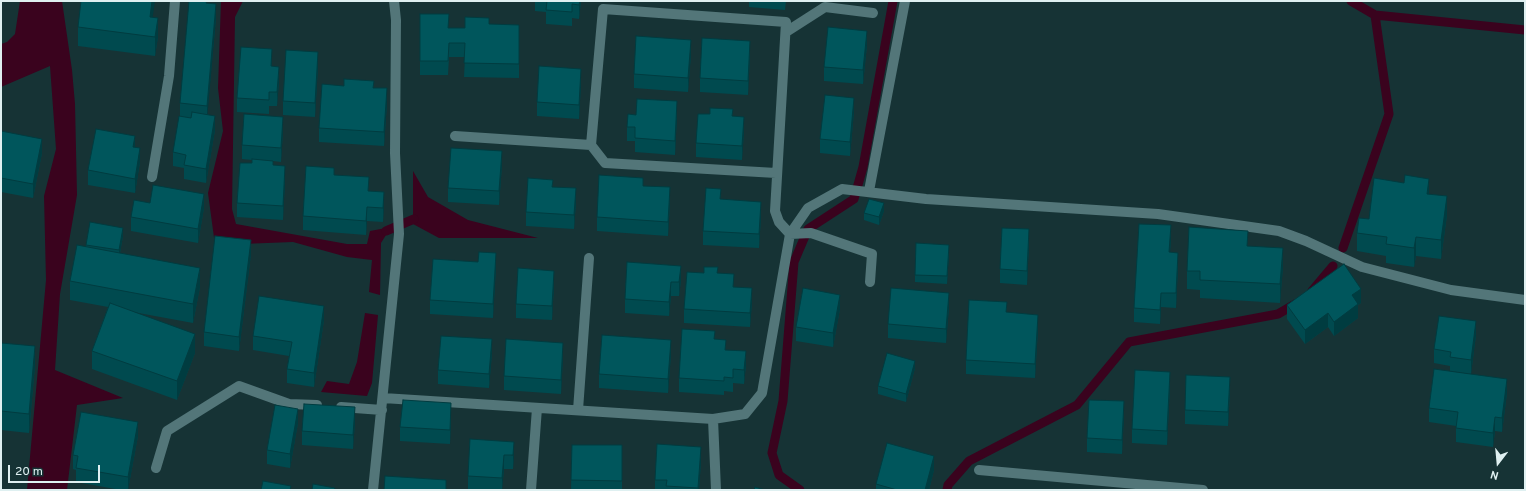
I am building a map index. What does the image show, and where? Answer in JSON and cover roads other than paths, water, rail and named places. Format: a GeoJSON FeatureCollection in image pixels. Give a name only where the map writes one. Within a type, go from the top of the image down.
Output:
{"type":"FeatureCollection","features":[{"type":"Feature","properties":{"kind":"street"},"geometry":{"type":"LineString","coordinates":[[152,177],[169,76],[175,1]]}},
{"type":"Feature","properties":{"kind":"street"},"geometry":{"type":"LineString","coordinates":[[373,490],[399,234],[395,153],[396,20],[394,1]]}},
{"type":"Feature","properties":{"kind":"street"},"geometry":{"type":"LineString","coordinates":[[869,191],[905,1]]}},
{"type":"Feature","properties":{"kind":"street"},"geometry":{"type":"LineString","coordinates":[[786,32],[825,7],[873,13]]}},
{"type":"Feature","properties":{"kind":"street"},"geometry":{"type":"LineString","coordinates":[[776,173],[605,163],[591,145],[604,9],[786,22],[774,211],[779,222],[790,234]]}},
{"type":"Feature","properties":{"kind":"street"},"geometry":{"type":"LineString","coordinates":[[455,136],[591,145]]}},
{"type":"Feature","properties":{"kind":"street"},"geometry":{"type":"LineString","coordinates":[[383,398],[713,419],[745,414],[762,392],[790,234],[808,208],[842,189],[869,191],[926,199],[1158,214],[1279,231],[1306,241],[1362,267],[1451,290],[1525,300]]}},
{"type":"Feature","properties":{"kind":"street"},"geometry":{"type":"LineString","coordinates":[[790,234],[811,233],[872,254],[870,282]]}},
{"type":"Feature","properties":{"kind":"street"},"geometry":{"type":"LineString","coordinates":[[578,410],[589,258]]}},
{"type":"Feature","properties":{"kind":"street"},"geometry":{"type":"LineString","coordinates":[[156,468],[167,430],[239,386],[289,404],[382,410]]}},
{"type":"Feature","properties":{"kind":"street"},"geometry":{"type":"LineString","coordinates":[[531,490],[537,408]]}},
{"type":"Feature","properties":{"kind":"street"},"geometry":{"type":"LineString","coordinates":[[713,419],[716,490]]}},
{"type":"Feature","properties":{"kind":"street"},"geometry":{"type":"LineString","coordinates":[[979,470],[1203,490]]}},
{"type":"Feature","properties":{"kind":"waterway"},"geometry":{"type":"LineString","coordinates":[[800,490],[779,475],[772,453],[783,401],[794,262],[808,229],[854,199],[863,167],[893,1]]}},
{"type":"Feature","properties":{"kind":"waterway"},"geometry":{"type":"LineString","coordinates":[[1351,1],[1375,15],[1525,30]]}},
{"type":"Feature","properties":{"kind":"waterway"},"geometry":{"type":"LineString","coordinates":[[1343,248],[1389,114],[1375,15]]}},
{"type":"Feature","properties":{"kind":"waterway"},"geometry":{"type":"LineString","coordinates":[[386,231],[414,219]]}},
{"type":"Feature","properties":{"kind":"waterway"},"geometry":{"type":"LineString","coordinates":[[1312,291],[1333,266]]}},
{"type":"Feature","properties":{"kind":"waterway"},"geometry":{"type":"LineString","coordinates":[[947,490],[948,485],[969,461],[1077,405],[1129,342],[1278,314],[1297,303]]}}]}
